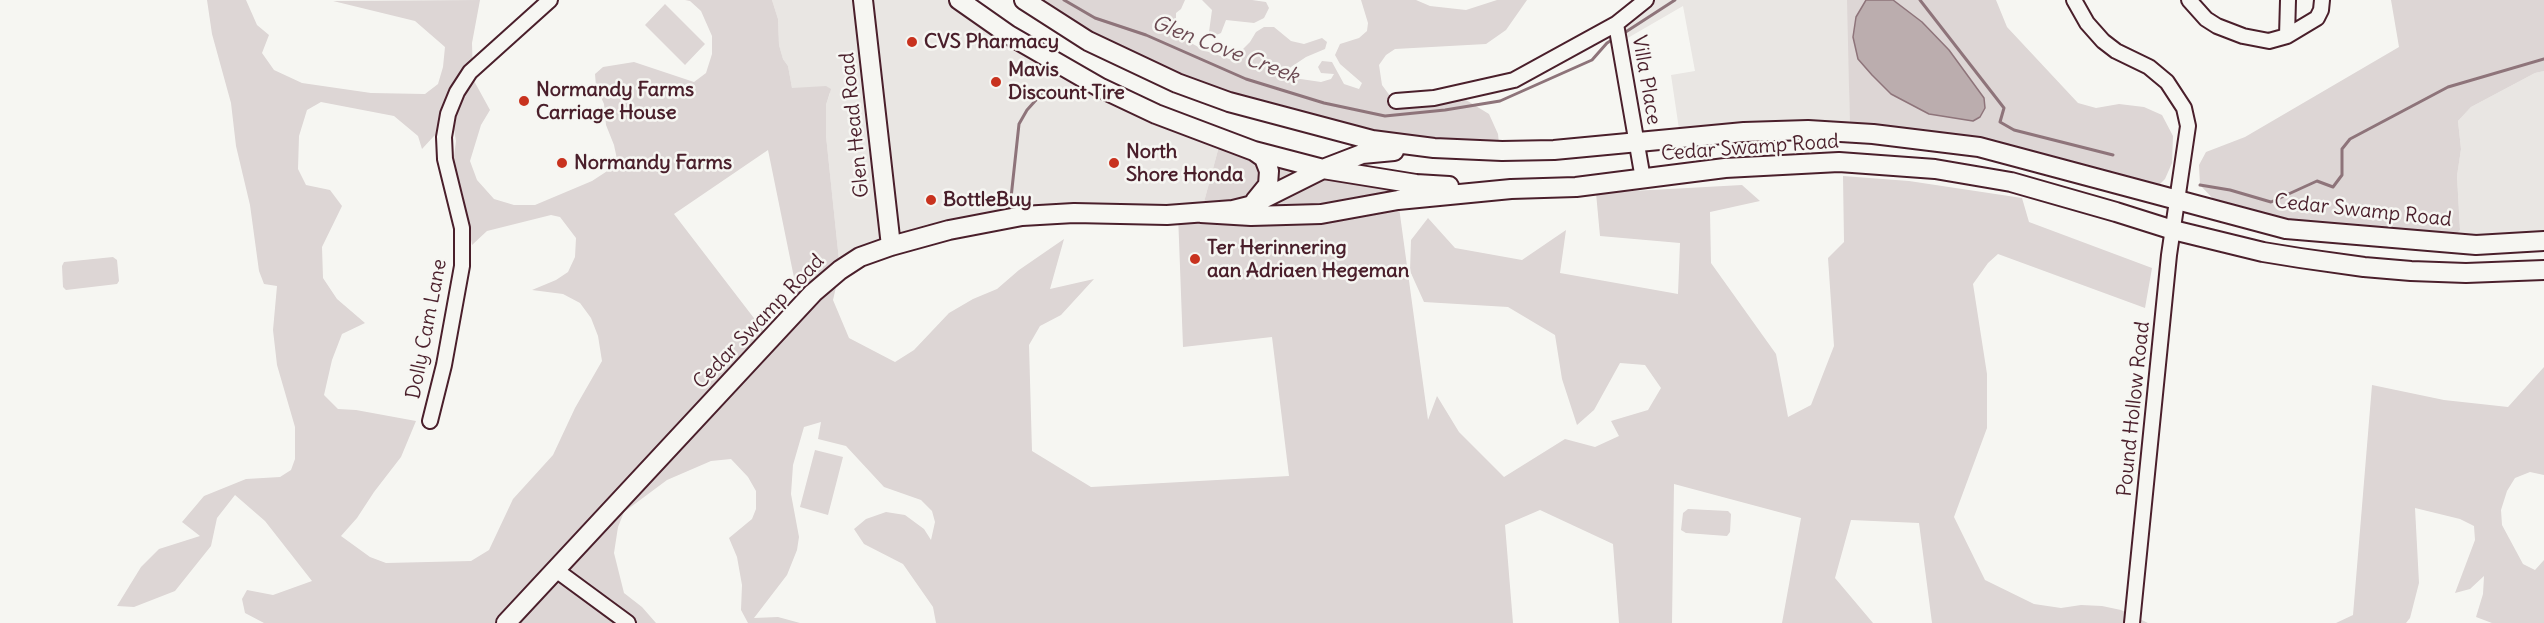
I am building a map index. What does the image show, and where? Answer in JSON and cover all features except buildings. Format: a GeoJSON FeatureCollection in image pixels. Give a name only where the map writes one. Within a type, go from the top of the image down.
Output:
{"type":"FeatureCollection","features":[{"type":"Feature","properties":{"kind":"main road","name":"Glen Head Road"},"geometry":{"type":"LineString","coordinates":[[863,0],[891,246]]}},
{"type":"Feature","properties":{"kind":"main road"},"geometry":{"type":"LineString","coordinates":[[959,0],[1009,36],[1101,88],[1156,114],[1254,151],[1323,169],[1416,184],[1511,189]]}},
{"type":"Feature","properties":{"kind":"main road"},"geometry":{"type":"LineString","coordinates":[[1024,0],[1088,41],[1209,95],[1301,123],[1361,138],[1434,148]]}},
{"type":"Feature","properties":{"kind":"main road","name":"Cedar Swamp Road"},"geometry":{"type":"LineString","coordinates":[[1201,213],[1249,206],[1323,169],[1373,152],[1390,150],[1416,154],[1434,148],[1533,150],[1703,134],[1808,130],[1873,134],[1979,147],[2286,229],[2486,244],[2544,241]]}},
{"type":"Feature","properties":{"kind":"main road"},"geometry":{"type":"LineString","coordinates":[[1249,206],[1264,192],[1269,178],[1268,164],[1254,151]]}},
{"type":"Feature","properties":{"kind":"main road","name":"Cedar Swamp Road"},"geometry":{"type":"LineString","coordinates":[[506,623],[813,293],[840,270],[860,257],[891,246],[949,230],[1022,216],[1074,213],[1306,215],[1398,200],[1511,189],[1576,187],[1725,168],[1804,162],[1839,162],[1935,169],[2011,182],[2173,230],[2264,252],[2364,267],[2466,273],[2544,270]]}},
{"type":"Feature","properties":{"kind":"main road"},"geometry":{"type":"LineString","coordinates":[[1301,181],[1296,200],[1306,215]]}},
{"type":"Feature","properties":{"kind":"main road"},"geometry":{"type":"LineString","coordinates":[[2486,244],[2504,254],[2544,252]]}},
{"type":"Feature","properties":{"kind":"street","name":"Dolly Cam Lane"},"geometry":{"type":"LineString","coordinates":[[430,421],[444,365],[462,266],[462,228],[445,159],[444,137],[448,114],[457,92],[470,72],[550,0]]}},
{"type":"Feature","properties":{"kind":"street"},"geometry":{"type":"LineString","coordinates":[[1396,101],[1434,98],[1514,80],[1616,27],[1646,0]]}},
{"type":"Feature","properties":{"kind":"street","name":"Pound Hollow Road"},"geometry":{"type":"LineString","coordinates":[[2074,0],[2087,23],[2103,41],[2116,51],[2149,67],[2167,82],[2184,108],[2188,126],[2186,151],[2176,200],[2132,623]]}},
{"type":"Feature","properties":{"kind":"street"},"geometry":{"type":"LineString","coordinates":[[2189,0],[2206,19],[2243,36],[2269,41],[2287,36],[2316,18],[2321,10],[2322,0]]}},
{"type":"Feature","properties":{"kind":"street"},"geometry":{"type":"LineString","coordinates":[[2287,36],[2288,0]]}},
{"type":"Feature","properties":{"kind":"street","name":"Villa Place"},"geometry":{"type":"LineString","coordinates":[[1616,27],[1643,179]]}},
{"type":"Feature","properties":{"kind":"street"},"geometry":{"type":"LineString","coordinates":[[556,570],[628,623]]}},
{"type":"Feature","properties":{"kind":"shaded area"},"geometry":{"type":"Polygon","coordinates":[[[207,0],[246,0],[257,25],[269,35],[262,53],[274,70],[302,83],[371,93],[425,94],[438,84],[445,47],[415,21],[333,1],[480,0],[472,43],[473,79],[490,110],[481,125],[470,161],[477,180],[494,199],[514,205],[535,205],[592,181],[618,164],[606,125],[604,104],[596,86],[595,74],[603,67],[634,62],[694,82],[706,73],[712,54],[712,36],[701,11],[690,1],[685,0],[772,0],[778,19],[779,45],[783,59],[788,66],[792,88],[826,86],[831,89],[826,105],[826,136],[840,270],[833,300],[849,338],[895,362],[914,350],[949,313],[997,289],[1019,270],[1064,239],[1050,289],[1094,279],[1061,315],[1040,326],[1029,345],[1032,451],[1091,487],[1289,476],[1272,337],[1183,347],[1178,214],[1201,213],[1221,139],[1417,185],[1398,200],[1428,420],[1437,396],[1459,432],[1504,477],[1565,439],[1595,447],[1619,436],[1611,421],[1648,410],[1661,388],[1645,365],[1620,363],[1594,410],[1577,425],[1562,379],[1555,335],[1508,307],[1424,302],[1410,271],[1411,240],[1428,218],[1455,248],[1522,260],[1566,230],[1560,273],[1678,294],[1680,243],[1600,236],[1596,193],[1742,185],[1760,201],[1710,212],[1711,263],[1776,354],[1788,417],[1811,405],[1834,346],[1828,258],[1844,242],[1843,176],[1909,181],[2022,198],[2029,222],[2152,268],[2145,308],[1998,254],[1988,263],[1973,284],[1987,374],[1987,428],[1954,517],[1985,580],[2034,604],[2061,608],[2081,605],[2102,606],[2121,610],[2148,623],[1932,623],[1919,523],[1851,520],[1835,578],[1873,623],[1782,623],[1801,518],[1674,484],[1672,623],[1619,623],[1613,544],[1540,510],[1505,525],[1513,623],[936,623],[933,607],[903,564],[864,544],[854,529],[866,519],[886,512],[905,515],[924,529],[931,540],[935,522],[932,511],[921,500],[884,487],[846,446],[818,439],[821,422],[804,427],[793,465],[791,494],[799,537],[797,550],[787,575],[754,618],[778,617],[800,623],[748,623],[741,610],[742,585],[737,557],[729,538],[752,519],[756,509],[756,491],[748,477],[731,459],[711,461],[667,480],[624,512],[618,527],[614,553],[624,593],[642,607],[656,623],[264,623],[245,613],[242,599],[247,590],[273,595],[312,581],[265,521],[235,495],[217,518],[211,546],[175,591],[134,607],[117,606],[141,567],[159,549],[200,536],[182,522],[204,496],[246,479],[280,477],[291,470],[295,459],[295,427],[277,365],[273,330],[277,286],[264,284],[259,271],[250,205],[236,146],[231,103],[212,34],[207,0]],[[321,102],[307,110],[299,136],[298,169],[306,185],[330,190],[342,206],[322,247],[323,278],[337,299],[365,323],[342,334],[332,360],[324,395],[338,409],[416,421],[401,457],[357,518],[341,536],[370,557],[386,563],[471,561],[489,550],[513,499],[553,455],[575,408],[602,361],[598,336],[591,318],[580,303],[563,294],[532,290],[568,272],[575,257],[576,238],[560,217],[551,215],[487,231],[472,245],[463,194],[453,164],[456,141],[453,124],[434,136],[422,149],[418,136],[394,116],[321,102]],[[768,150],[674,214],[770,339],[800,307],[768,150]]]}},
{"type":"Feature","properties":{"kind":"shaded area"},"geometry":{"type":"Polygon","coordinates":[[[772,0],[959,0],[1009,35],[1221,139],[1201,213],[1022,216],[840,270],[826,136],[826,105],[830,93],[792,88],[788,66],[783,59],[779,45],[778,19],[772,0]]]}},
{"type":"Feature","properties":{"kind":"shaded area"},"geometry":{"type":"Polygon","coordinates":[[[1024,0],[1185,0],[1181,9],[1176,13],[1176,26],[1189,42],[1206,51],[1232,60],[1250,42],[1256,32],[1264,27],[1274,27],[1291,41],[1304,44],[1322,38],[1327,42],[1325,49],[1306,57],[1291,67],[1286,73],[1287,77],[1321,82],[1331,79],[1334,74],[1321,73],[1318,67],[1322,61],[1332,62],[1344,84],[1359,89],[1362,83],[1340,64],[1335,55],[1340,44],[1359,38],[1367,31],[1368,23],[1361,0],[1416,0],[1430,6],[1466,10],[1497,0],[1527,0],[1506,30],[1486,44],[1395,49],[1386,55],[1379,65],[1382,85],[1393,100],[1414,106],[1466,100],[1489,114],[1498,134],[1500,153],[1451,150],[1235,106],[1024,0]]]}},
{"type":"Feature","properties":{"kind":"shaded area"},"geometry":{"type":"Polygon","coordinates":[[[1202,0],[1252,0],[1266,2],[1269,8],[1264,18],[1254,23],[1226,20],[1221,33],[1212,37],[1209,32],[1212,10],[1202,0]]]}},
{"type":"Feature","properties":{"kind":"shaded area"},"geometry":{"type":"Polygon","coordinates":[[[1647,0],[1848,0],[1850,130],[1680,136],[1671,75],[1695,71],[1683,6],[1626,39],[1623,26],[1647,0]]]}},
{"type":"Feature","properties":{"kind":"shaded area"},"geometry":{"type":"Polygon","coordinates":[[[1847,0],[1866,0],[1856,17],[1980,117],[1985,108],[1984,98],[1949,50],[1922,22],[1893,0],[1996,0],[2007,27],[2078,103],[2096,108],[2119,104],[2144,107],[2162,115],[2173,136],[2172,163],[2165,179],[2157,187],[1979,147],[1850,130],[1847,0]]]}},
{"type":"Feature","properties":{"kind":"shaded area"},"geometry":{"type":"Polygon","coordinates":[[[1866,0],[1893,0],[1922,22],[1949,50],[1984,98],[1985,108],[1980,117],[1973,121],[1929,114],[1891,94],[1872,75],[1858,59],[1853,37],[1856,17],[1866,0]]]}},
{"type":"Feature","properties":{"kind":"shaded area"},"geometry":{"type":"Polygon","coordinates":[[[2391,0],[2544,0],[2544,71],[2535,73],[2471,107],[2458,121],[2461,149],[2457,176],[2460,230],[2454,237],[2286,225],[2219,205],[2200,185],[2199,165],[2206,152],[2245,137],[2399,47],[2391,0]]]}},
{"type":"Feature","properties":{"kind":"shaded area"},"geometry":{"type":"Polygon","coordinates":[[[665,4],[705,44],[685,65],[645,25],[665,4]]]}},
{"type":"Feature","properties":{"kind":"shaded area"},"geometry":{"type":"Polygon","coordinates":[[[2544,71],[2544,243],[2454,237],[2460,230],[2457,176],[2461,149],[2458,121],[2471,107],[2535,73],[2544,71]]]}},
{"type":"Feature","properties":{"kind":"shaded area"},"geometry":{"type":"Polygon","coordinates":[[[113,257],[117,260],[119,281],[117,284],[66,290],[63,287],[62,266],[64,262],[113,257]]]}},
{"type":"Feature","properties":{"kind":"shaded area"},"geometry":{"type":"Polygon","coordinates":[[[2544,367],[2544,475],[2530,472],[2515,478],[2507,491],[2501,510],[2502,525],[2523,564],[2535,570],[2544,560],[2544,623],[2492,623],[2476,617],[2483,594],[2484,576],[2470,589],[2455,593],[2475,540],[2474,526],[2460,519],[2415,508],[2419,583],[2410,618],[2406,623],[2336,623],[2353,615],[2372,385],[2444,400],[2508,407],[2544,367]]]}},
{"type":"Feature","properties":{"kind":"shaded area"},"geometry":{"type":"Polygon","coordinates":[[[815,450],[843,457],[828,515],[800,507],[815,450]]]}},
{"type":"Feature","properties":{"kind":"shaded area"},"geometry":{"type":"Polygon","coordinates":[[[1688,509],[1728,511],[1731,514],[1730,532],[1727,536],[1686,533],[1681,530],[1683,513],[1688,509]]]}},
{"type":"Feature","properties":{"kind":"waterway","name":"Glen Cove Creek"},"geometry":{"type":"LineString","coordinates":[[1064,0],[1095,18],[1146,35],[1246,79],[1324,103],[1385,116],[1445,110],[1500,101],[1592,60],[1607,43],[1615,38]]}},
{"type":"Feature","properties":{"kind":"waterway","name":"Glen Cove Creek"},"geometry":{"type":"LineString","coordinates":[[1621,35],[1675,0]]}},
{"type":"Feature","properties":{"kind":"waterway","name":"Glen Cove Creek"},"geometry":{"type":"LineString","coordinates":[[1920,0],[2004,108],[2000,122],[2014,130],[2113,155]]}},
{"type":"Feature","properties":{"kind":"waterway","name":"Glen Cove Creek"},"geometry":{"type":"LineString","coordinates":[[2200,185],[2230,190],[2271,202],[2317,181],[2333,187],[2342,175],[2342,149],[2350,139],[2448,87],[2544,59]]}},
{"type":"Feature","properties":{"kind":"waterway"},"geometry":{"type":"LineString","coordinates":[[1010,207],[1019,124],[1027,110],[1045,90]]}},
{"type":"Feature","properties":{"kind":"place","name":"CVS Pharmacy"},"geometry":{"type":"Point","coordinates":[912,42]}},
{"type":"Feature","properties":{"kind":"place","name":"Mavis Discount Tire"},"geometry":{"type":"Point","coordinates":[996,82]}},
{"type":"Feature","properties":{"kind":"place","name":"Normandy Farms Carriage House"},"geometry":{"type":"Point","coordinates":[524,101]}},
{"type":"Feature","properties":{"kind":"place","name":"Normandy Farms"},"geometry":{"type":"Point","coordinates":[562,163]}},
{"type":"Feature","properties":{"kind":"place","name":"North Shore Honda"},"geometry":{"type":"Point","coordinates":[1114,163]}},
{"type":"Feature","properties":{"kind":"place","name":"BottleBuy"},"geometry":{"type":"Point","coordinates":[931,200]}},
{"type":"Feature","properties":{"kind":"place","name":"Ter Herinnering aan Adriaen Hegeman"},"geometry":{"type":"Point","coordinates":[1195,259]}}]}
